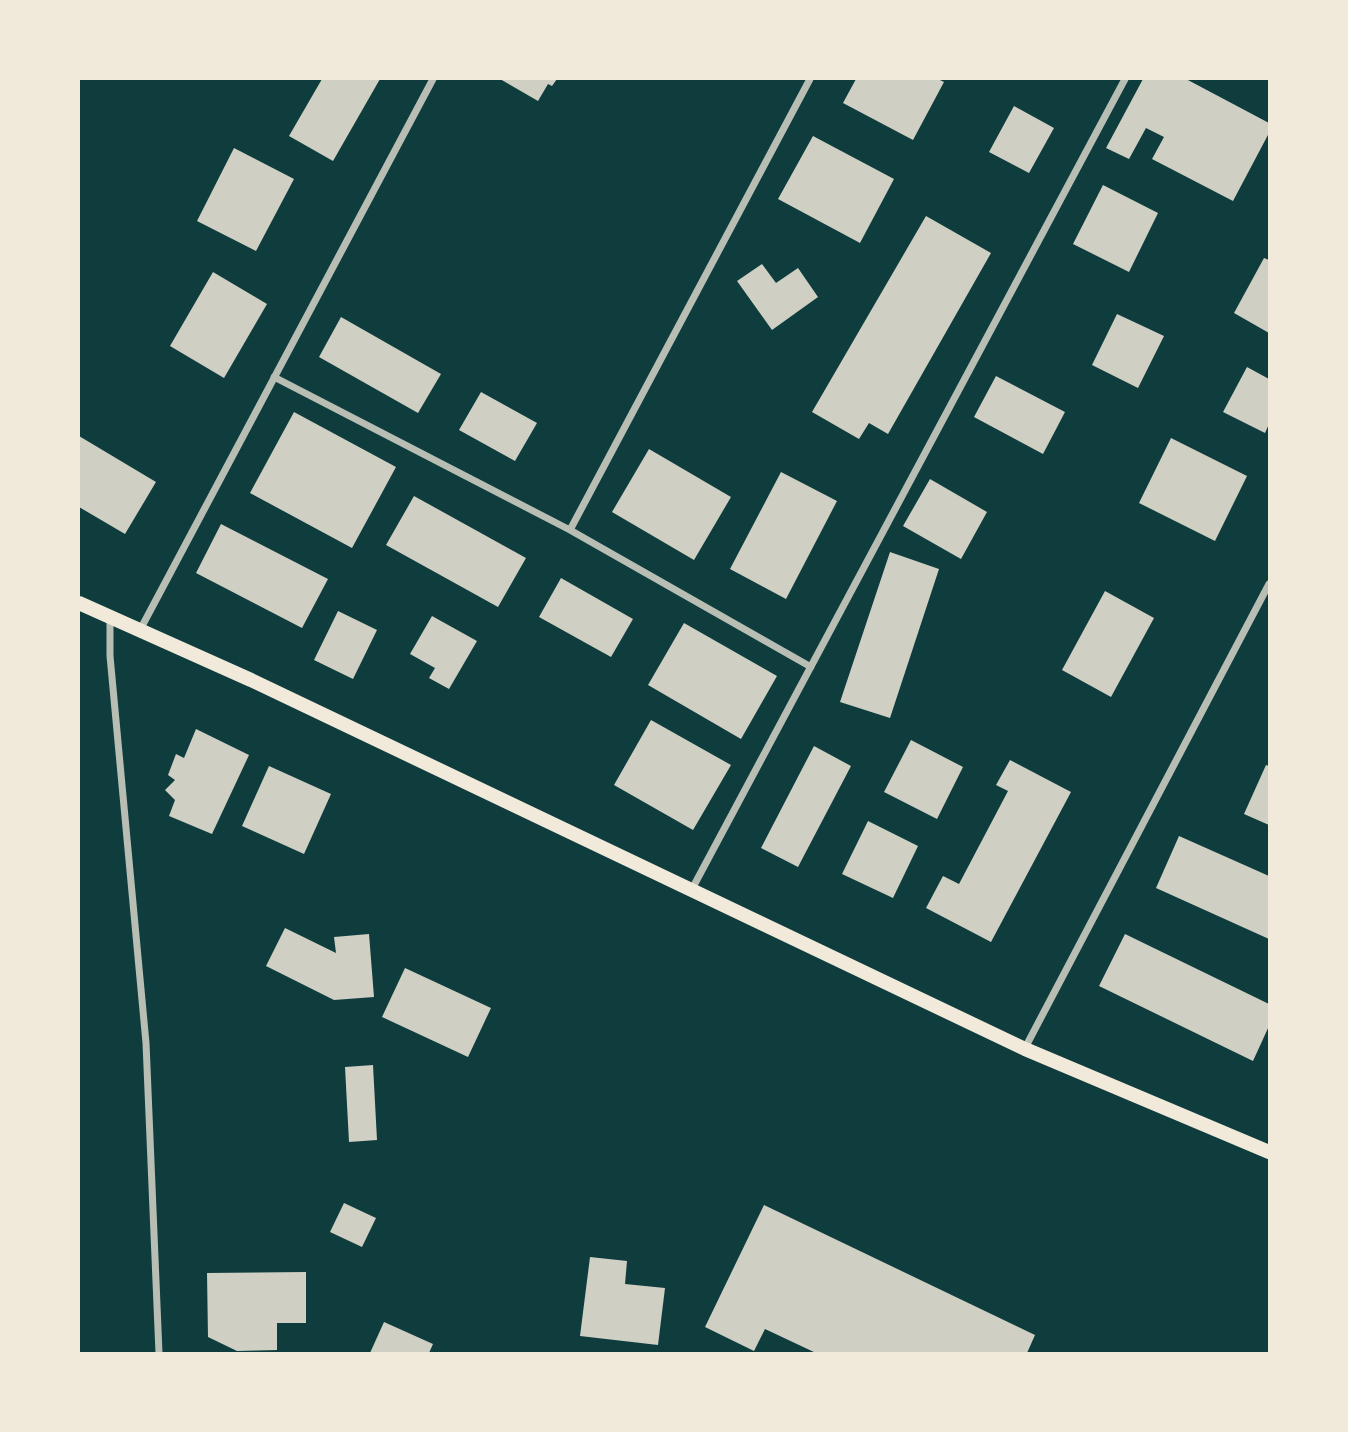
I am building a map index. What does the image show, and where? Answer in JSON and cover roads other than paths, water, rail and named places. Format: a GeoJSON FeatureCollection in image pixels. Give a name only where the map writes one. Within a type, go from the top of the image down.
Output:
{"type":"FeatureCollection","features":[{"type":"Feature","properties":{"kind":"main road"},"geometry":{"type":"LineString","coordinates":[[79,603],[251,680],[1025,1049],[1269,1152]]}},
{"type":"Feature","properties":{"kind":"street"},"geometry":{"type":"LineString","coordinates":[[140,631],[433,79]]}},
{"type":"Feature","properties":{"kind":"street"},"geometry":{"type":"LineString","coordinates":[[570,530],[810,79]]}},
{"type":"Feature","properties":{"kind":"street"},"geometry":{"type":"LineString","coordinates":[[692,889],[1125,79]]}},
{"type":"Feature","properties":{"kind":"street"},"geometry":{"type":"LineString","coordinates":[[274,377],[570,530],[811,667]]}},
{"type":"Feature","properties":{"kind":"street"},"geometry":{"type":"LineString","coordinates":[[1025,1049],[1269,584]]}},
{"type":"Feature","properties":{"kind":"street"},"geometry":{"type":"LineString","coordinates":[[110,615],[110,656],[146,1043],[159,1353]]}}]}
